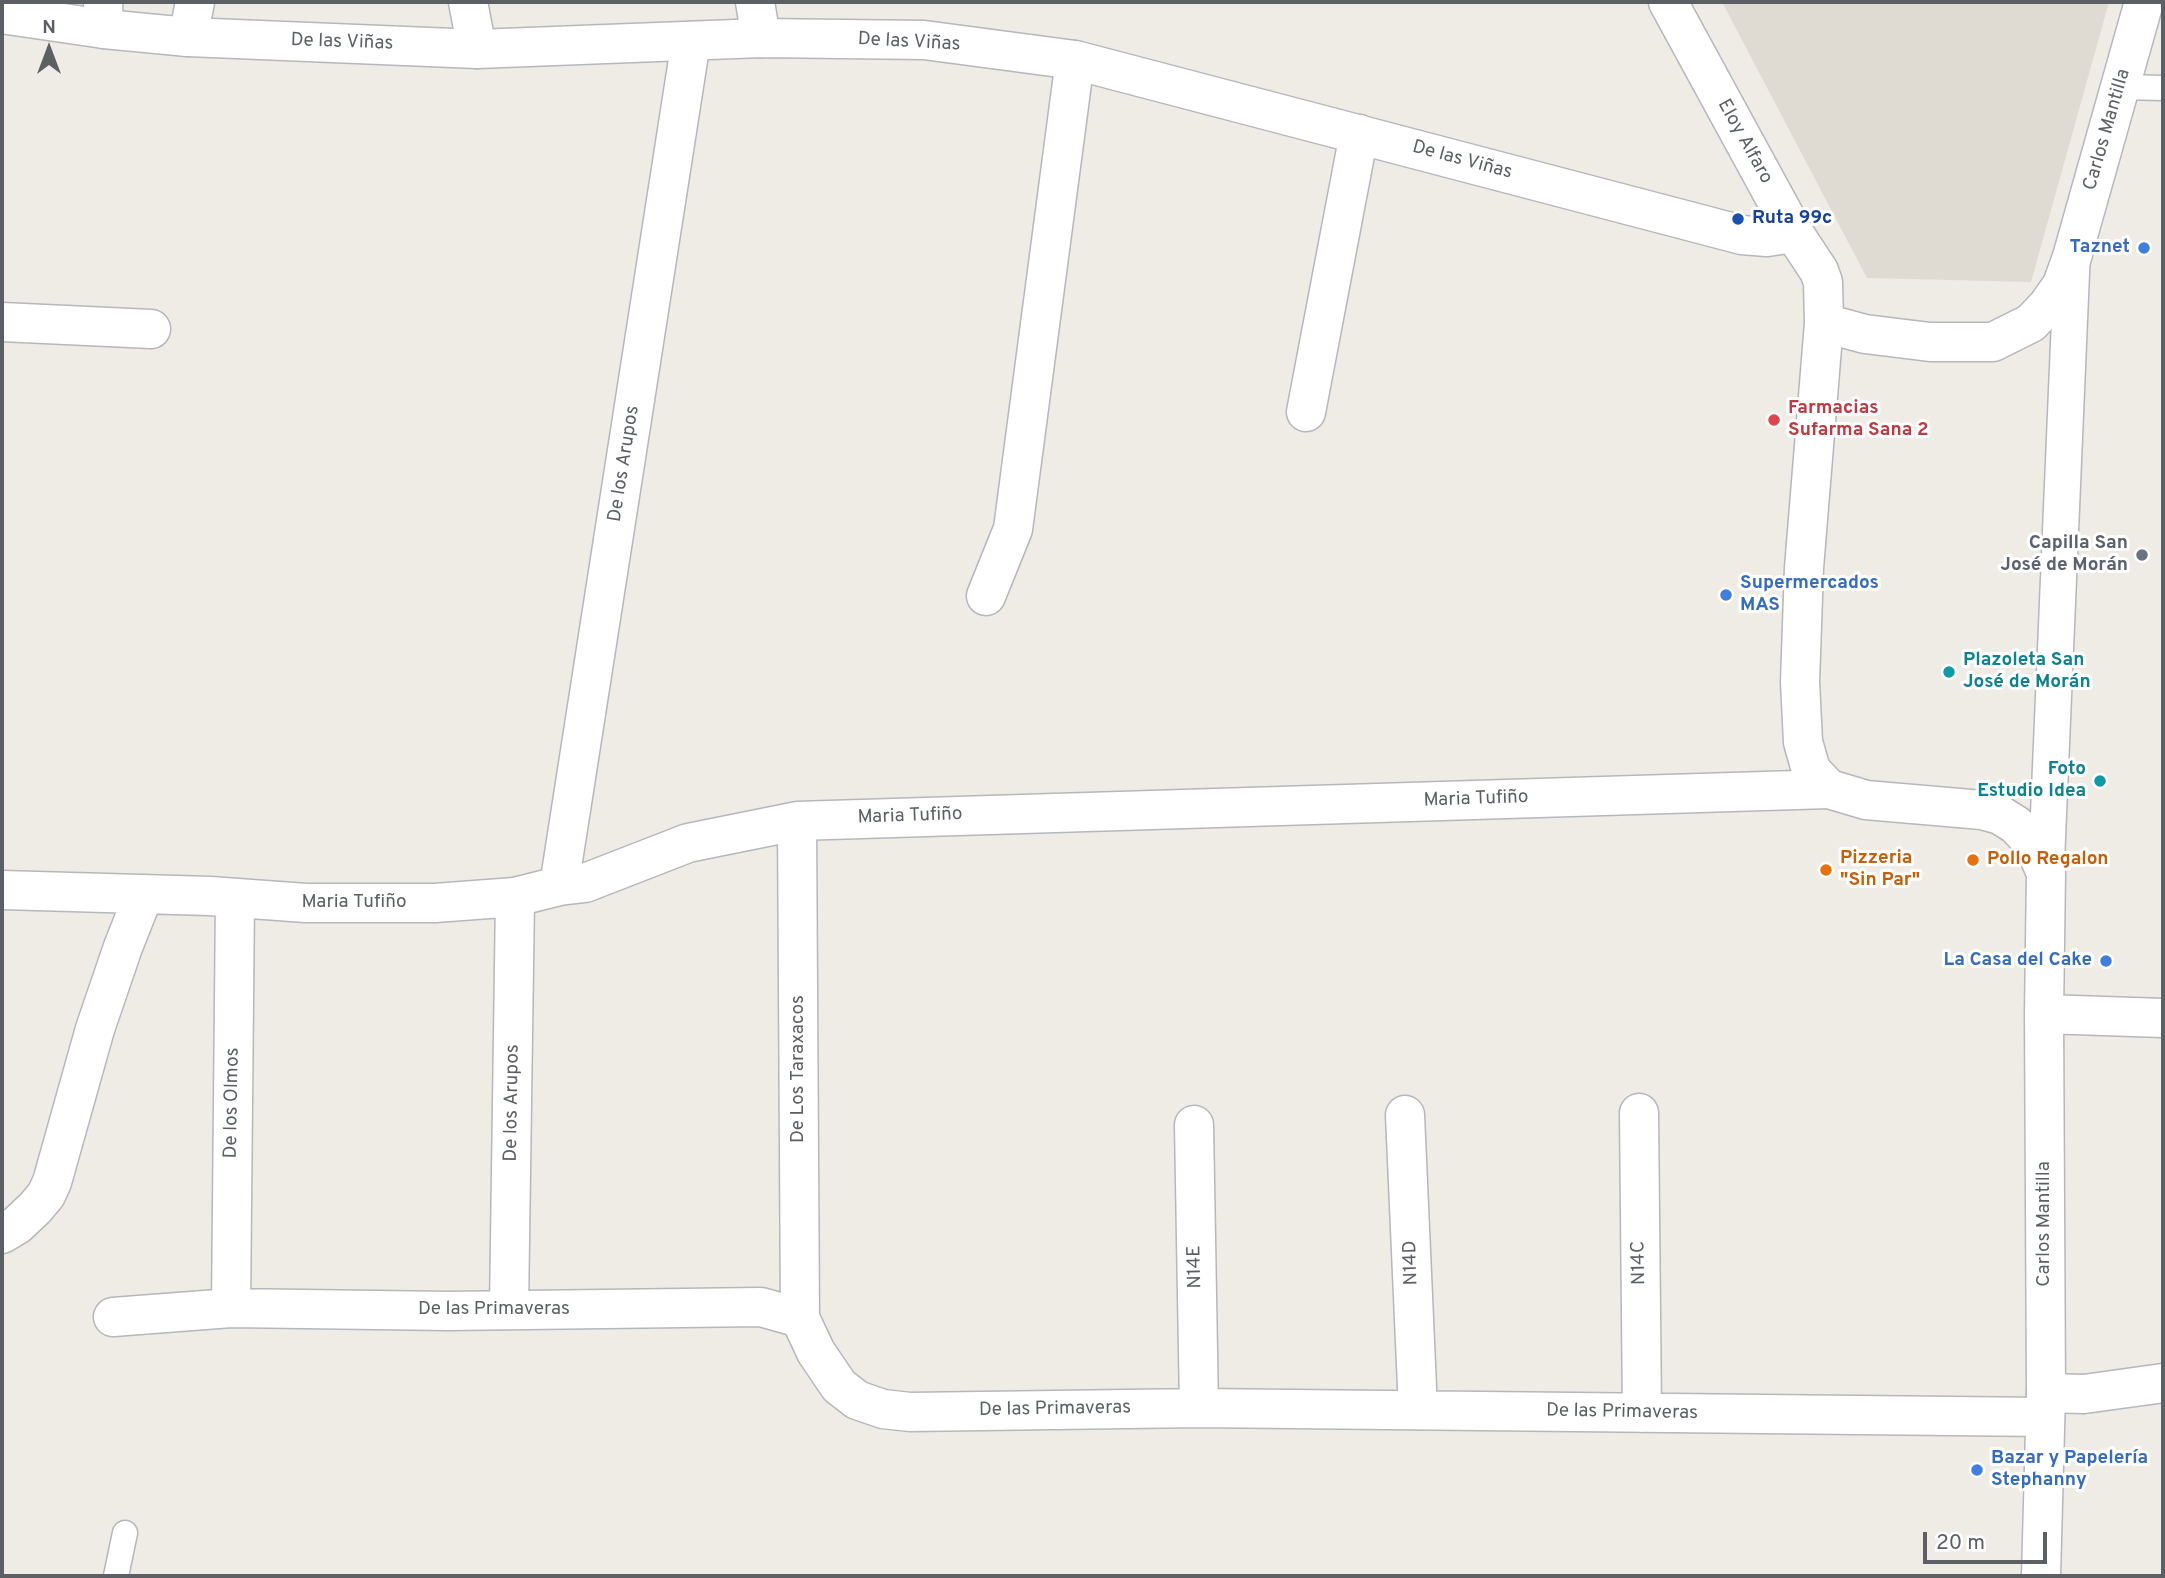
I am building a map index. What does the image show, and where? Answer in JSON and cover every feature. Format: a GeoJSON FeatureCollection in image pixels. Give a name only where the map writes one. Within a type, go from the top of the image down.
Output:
{"type":"FeatureCollection","features":[{"type":"Feature","properties":{"kind":"street"},"geometry":{"type":"LineString","coordinates":[[468,2],[477,49]]}},
{"type":"Feature","properties":{"kind":"street","name":"Eloy Alfaro"},"geometry":{"type":"LineString","coordinates":[[1668,2],[1823,282],[1824,323],[1804,568],[1800,682],[1803,742],[1811,769],[1829,789]]}},
{"type":"Feature","properties":{"kind":"street","name":"Carlos Mantilla"},"geometry":{"type":"LineString","coordinates":[[2072,257],[2144,2]]}},
{"type":"Feature","properties":{"kind":"street","name":"De las Viñas"},"geometry":{"type":"LineString","coordinates":[[2,14],[192,19],[477,49],[691,41],[758,20],[924,40],[1075,60],[1742,235],[1767,237],[1794,233]]}},
{"type":"Feature","properties":{"kind":"street","name":"De los Arupos"},"geometry":{"type":"LineString","coordinates":[[559,886],[691,41]]}},
{"type":"Feature","properties":{"kind":"street"},"geometry":{"type":"LineString","coordinates":[[986,596],[1013,529],[1075,60]]}},
{"type":"Feature","properties":{"kind":"street"},"geometry":{"type":"LineString","coordinates":[[1306,412],[1359,134]]}},
{"type":"Feature","properties":{"kind":"street"},"geometry":{"type":"LineString","coordinates":[[1824,323],[1865,334],[1930,342],[1993,342],[2031,323],[2048,305],[2062,285],[2072,257]]}},
{"type":"Feature","properties":{"kind":"street"},"geometry":{"type":"LineString","coordinates":[[2046,873],[2072,257]]}},
{"type":"Feature","properties":{"kind":"street"},"geometry":{"type":"LineString","coordinates":[[2,322],[151,329]]}},
{"type":"Feature","properties":{"kind":"street"},"geometry":{"type":"LineString","coordinates":[[1829,789],[1866,800],[1982,810],[2000,815],[2016,825],[2033,843],[2046,873]]}},
{"type":"Feature","properties":{"kind":"street","name":"Maria Tufiño"},"geometry":{"type":"LineString","coordinates":[[2,890],[306,903],[435,903],[515,897],[559,886],[585,883],[688,843],[797,821],[1829,789]]}},
{"type":"Feature","properties":{"kind":"street","name":"De Los Taraxacos"},"geometry":{"type":"LineString","coordinates":[[797,821],[800,1318]]}},
{"type":"Feature","properties":{"kind":"street","name":"Carlos Mantilla"},"geometry":{"type":"LineString","coordinates":[[2041,1576],[2046,1405],[2043,1014],[2046,873]]}},
{"type":"Feature","properties":{"kind":"street"},"geometry":{"type":"LineString","coordinates":[[2,1234],[17,1225],[35,1208],[52,1182],[95,1030],[122,947],[144,894]]}},
{"type":"Feature","properties":{"kind":"street","name":"De los Arupos"},"geometry":{"type":"LineString","coordinates":[[509,1309],[515,897]]}},
{"type":"Feature","properties":{"kind":"street","name":"De los Olmos"},"geometry":{"type":"LineString","coordinates":[[231,1308],[235,898]]}},
{"type":"Feature","properties":{"kind":"street"},"geometry":{"type":"LineString","coordinates":[[2043,1014],[2163,1018]]}},
{"type":"Feature","properties":{"kind":"street","name":"N14C"},"geometry":{"type":"LineString","coordinates":[[1639,1113],[1642,1413]]}},
{"type":"Feature","properties":{"kind":"street","name":"N14D"},"geometry":{"type":"LineString","coordinates":[[1405,1115],[1418,1410]]}},
{"type":"Feature","properties":{"kind":"street","name":"N14E"},"geometry":{"type":"LineString","coordinates":[[1194,1125],[1199,1408]]}},
{"type":"Feature","properties":{"kind":"street","name":"De las Primaveras"},"geometry":{"type":"LineString","coordinates":[[113,1317],[231,1308],[448,1311],[761,1307],[800,1318],[816,1352],[839,1386],[858,1400],[883,1409],[910,1412],[1199,1408],[1642,1413],[2046,1405],[2084,1394],[2163,1383]]}},
{"type":"Feature","properties":{"kind":"lane"},"geometry":{"type":"LineString","coordinates":[[2120,87],[2163,88]]}},
{"type":"Feature","properties":{"kind":"lane"},"geometry":{"type":"LineString","coordinates":[[116,1576],[125,1533]]}},
{"type":"Feature","properties":{"kind":"shaded area"},"geometry":{"type":"Polygon","coordinates":[[[1722,2],[2109,2],[2031,282],[1867,278],[1722,2]]]}},
{"type":"Feature","properties":{"kind":"place","name":"Ruta 99c"},"geometry":{"type":"Point","coordinates":[1738,219]}},
{"type":"Feature","properties":{"kind":"place","name":"Taznet"},"geometry":{"type":"Point","coordinates":[2144,248]}},
{"type":"Feature","properties":{"kind":"place","name":"Farmacias Sufarma Sana 2"},"geometry":{"type":"Point","coordinates":[1774,420]}},
{"type":"Feature","properties":{"kind":"place","name":"Capilla San José de Morán"},"geometry":{"type":"Point","coordinates":[2142,555]}},
{"type":"Feature","properties":{"kind":"place","name":"Supermercados MAS"},"geometry":{"type":"Point","coordinates":[1726,595]}},
{"type":"Feature","properties":{"kind":"place","name":"Plazoleta San José de Morán"},"geometry":{"type":"Point","coordinates":[1949,672]}},
{"type":"Feature","properties":{"kind":"place","name":"Foto Estudio Idea"},"geometry":{"type":"Point","coordinates":[2100,781]}},
{"type":"Feature","properties":{"kind":"place","name":"Pollo Regalon"},"geometry":{"type":"Point","coordinates":[1973,860]}},
{"type":"Feature","properties":{"kind":"place","name":"Pizzeria \"Sin Par\""},"geometry":{"type":"Point","coordinates":[1826,870]}},
{"type":"Feature","properties":{"kind":"place","name":"La Casa del Cake"},"geometry":{"type":"Point","coordinates":[2106,961]}},
{"type":"Feature","properties":{"kind":"place","name":"Bazar y Papelería Stephanny"},"geometry":{"type":"Point","coordinates":[1977,1470]}}]}
